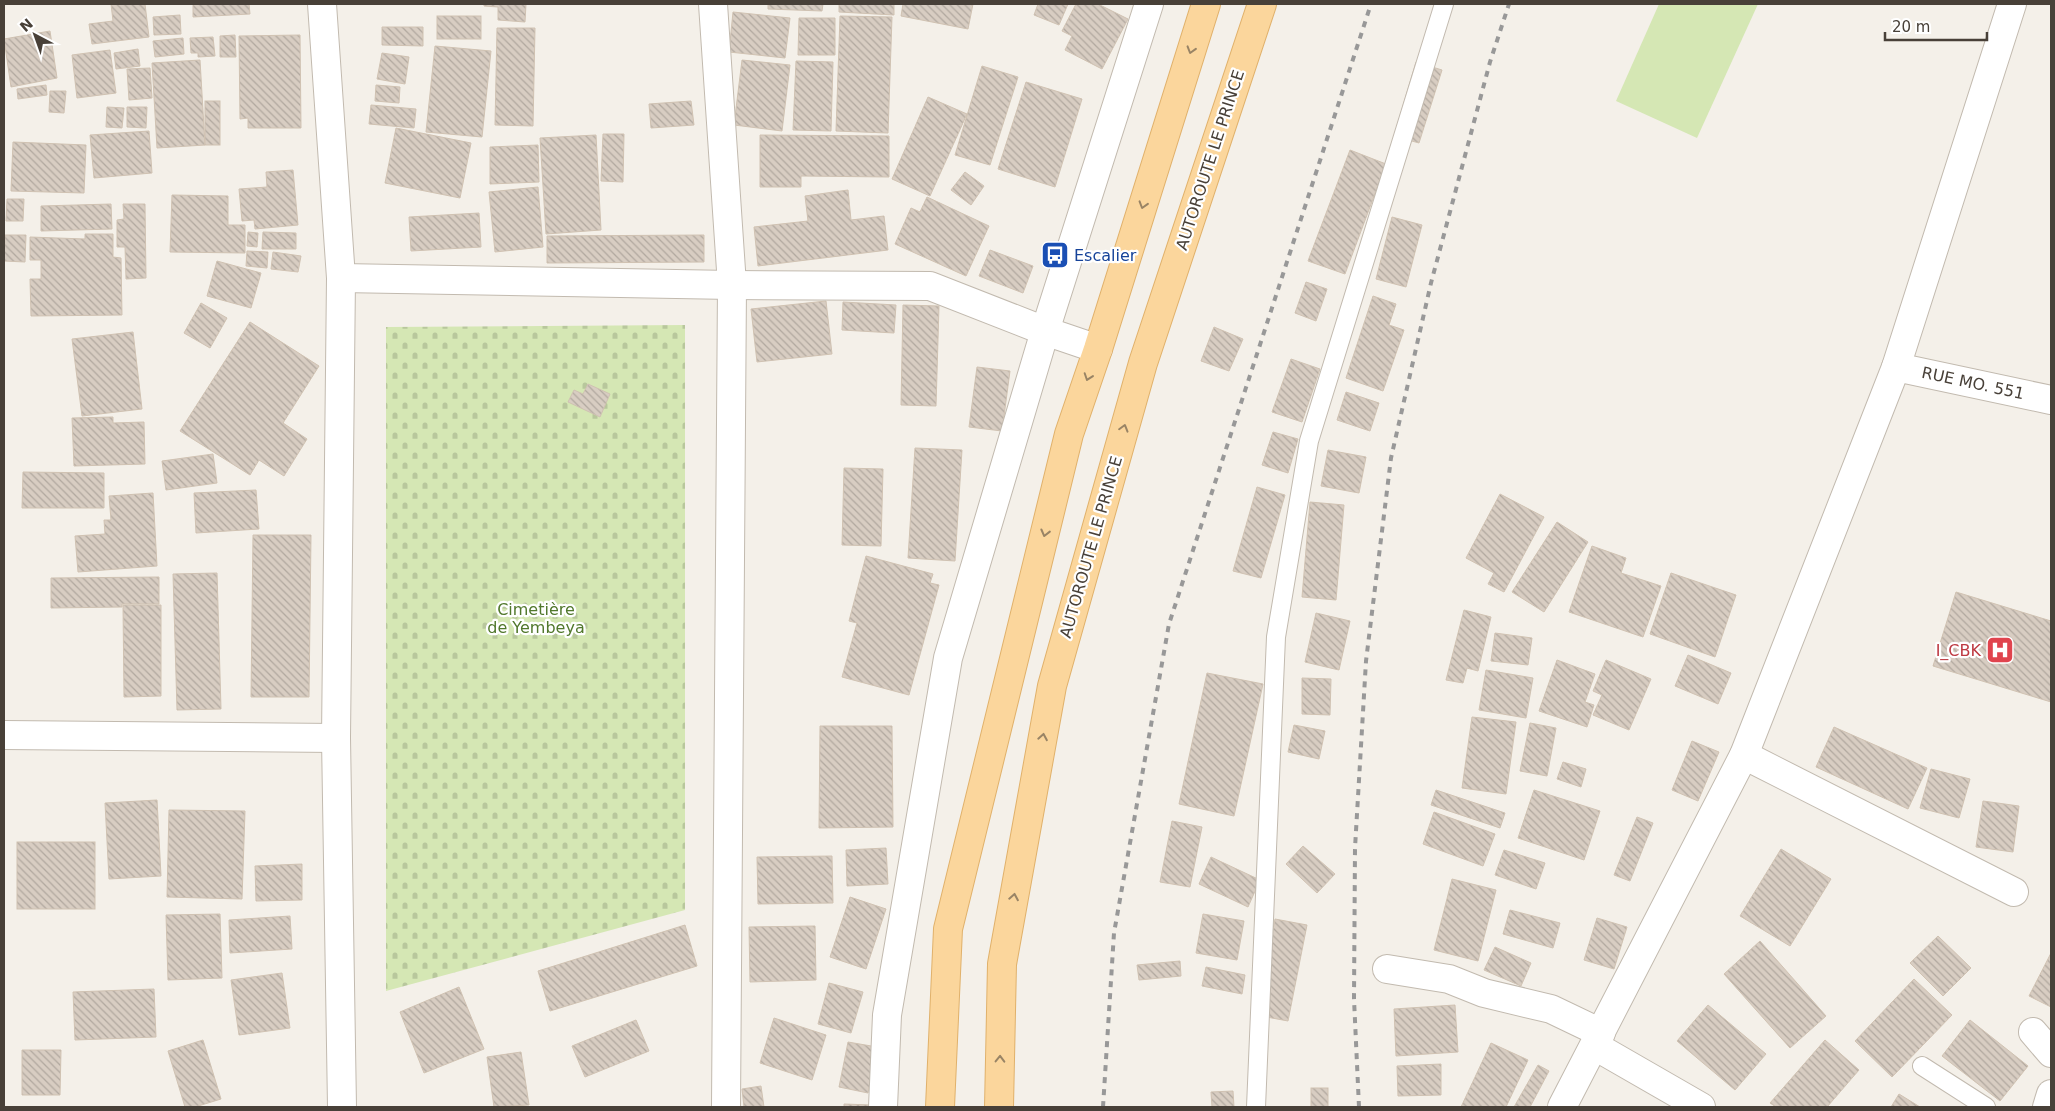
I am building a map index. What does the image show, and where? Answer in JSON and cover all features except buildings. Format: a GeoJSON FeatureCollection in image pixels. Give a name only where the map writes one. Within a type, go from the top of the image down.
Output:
{"type":"FeatureCollection","features":[{"type":"Feature","properties":{"kind":"main road"},"geometry":{"type":"LineString","coordinates":[[940,1107],[948,929],[1069,434],[1098,349],[1206,4]]}},
{"type":"Feature","properties":{"kind":"main road","name":"AUTOROUTE LE PRINCE"},"geometry":{"type":"LineString","coordinates":[[999,1107],[1002,964],[1052,686],[1143,364],[1262,4]]}},
{"type":"Feature","properties":{"kind":"street"},"geometry":{"type":"LineString","coordinates":[[322,4],[341,278],[336,738],[342,1107]]}},
{"type":"Feature","properties":{"kind":"street"},"geometry":{"type":"LineString","coordinates":[[713,4],[732,286],[726,1107]]}},
{"type":"Feature","properties":{"kind":"street"},"geometry":{"type":"LineString","coordinates":[[883,1107],[887,1015],[948,658],[1045,331],[1149,4]]}},
{"type":"Feature","properties":{"kind":"street"},"geometry":{"type":"LineString","coordinates":[[1562,1107],[1744,755],[1896,366],[2012,4]]}},
{"type":"Feature","properties":{"kind":"street"},"geometry":{"type":"LineString","coordinates":[[341,278],[732,286],[930,286],[1045,331],[1098,349]]}},
{"type":"Feature","properties":{"kind":"street","name":"RUE MO. 551"},"geometry":{"type":"LineString","coordinates":[[1896,366],[2051,400]]}},
{"type":"Feature","properties":{"kind":"street"},"geometry":{"type":"LineString","coordinates":[[4,734],[336,738]]}},
{"type":"Feature","properties":{"kind":"street"},"geometry":{"type":"LineString","coordinates":[[1744,755],[2014,892]]}},
{"type":"Feature","properties":{"kind":"street"},"geometry":{"type":"LineString","coordinates":[[1387,969],[1449,978],[1484,993],[1551,1008],[1701,1107]]}},
{"type":"Feature","properties":{"kind":"street"},"geometry":{"type":"LineString","coordinates":[[2032,1032],[2051,1053]]}},
{"type":"Feature","properties":{"kind":"street"},"geometry":{"type":"LineString","coordinates":[[2047,1107],[2051,1094]]}},
{"type":"Feature","properties":{"kind":"lane"},"geometry":{"type":"LineString","coordinates":[[1256,1107],[1276,636],[1309,441],[1444,4]]}},
{"type":"Feature","properties":{"kind":"lane"},"geometry":{"type":"LineString","coordinates":[[1922,1066],[1986,1107]]}},
{"type":"Feature","properties":{"kind":"green space"},"geometry":{"type":"Polygon","coordinates":[[[1659,4],[1758,4],[1697,138],[1616,101],[1659,4]]]}},
{"type":"Feature","properties":{"kind":"green space","name":"Cimetière de Yembeya"},"geometry":{"type":"Polygon","coordinates":[[[685,325],[685,910],[386,991],[386,327],[685,325]]]}},
{"type":"Feature","properties":{"kind":"railway"},"geometry":{"type":"LineString","coordinates":[[1103,1107],[1114,933],[1169,624],[1371,4]]}},
{"type":"Feature","properties":{"kind":"railway"},"geometry":{"type":"LineString","coordinates":[[1359,1107],[1354,999],[1355,848],[1366,661],[1391,458],[1431,283],[1490,62],[1509,4]]}},
{"type":"Feature","properties":{"kind":"place","name":"Escalier"},"geometry":{"type":"Point","coordinates":[1055,255]}},
{"type":"Feature","properties":{"kind":"place","name":"I_CBK"},"geometry":{"type":"Point","coordinates":[2000,650]}}]}
